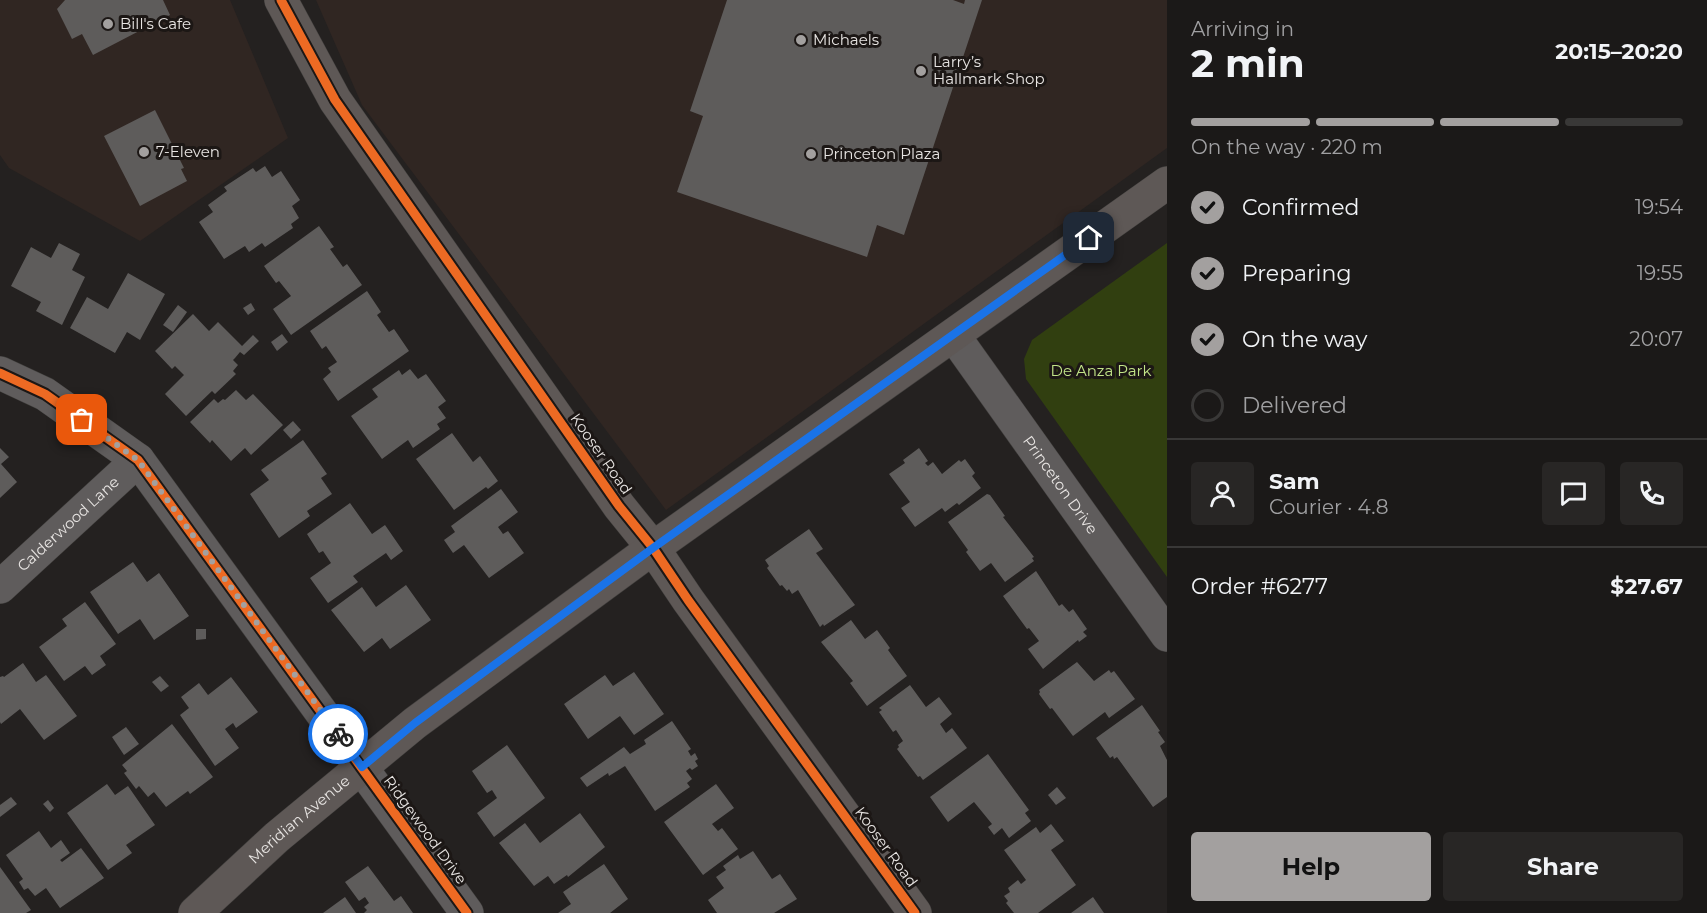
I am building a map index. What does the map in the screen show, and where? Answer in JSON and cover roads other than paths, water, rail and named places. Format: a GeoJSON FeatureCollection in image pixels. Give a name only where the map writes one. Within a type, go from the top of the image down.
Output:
{"type":"FeatureCollection","features":[{"type":"Feature","properties":{"kind":"main road","name":"Kooser Road"},"geometry":{"type":"LineString","coordinates":[[281,0],[335,100],[619,506],[653,548],[687,600],[915,913]]}},
{"type":"Feature","properties":{"kind":"main road","name":"Meridian Avenue"},"geometry":{"type":"LineString","coordinates":[[195,913],[277,837],[415,723],[653,548],[1167,183]]}},
{"type":"Feature","properties":{"kind":"street","name":"Princeton Drive"},"geometry":{"type":"LineString","coordinates":[[954,336],[1167,635]]}},
{"type":"Feature","properties":{"kind":"street","name":"Ridgewood Drive"},"geometry":{"type":"LineString","coordinates":[[0,373],[45,394],[138,460],[466,913]]}},
{"type":"Feature","properties":{"kind":"street","name":"Calderwood Lane"},"geometry":{"type":"LineString","coordinates":[[0,587],[138,460]]}},
{"type":"Feature","properties":{"kind":"place","name":"Bill's Cafe"},"geometry":{"type":"Point","coordinates":[108,24]}},
{"type":"Feature","properties":{"kind":"place","name":"Michaels"},"geometry":{"type":"Point","coordinates":[801,40]}},
{"type":"Feature","properties":{"kind":"place","name":"Larry’s Hallmark Shop"},"geometry":{"type":"Point","coordinates":[921,71]}},
{"type":"Feature","properties":{"kind":"place","name":"7-Eleven"},"geometry":{"type":"Point","coordinates":[144,152]}},
{"type":"Feature","properties":{"kind":"place","name":"Princeton Plaza"},"geometry":{"type":"Point","coordinates":[811,154]}},
{"type":"Feature","properties":{"kind":"park label","name":"De Anza Park"},"geometry":{"type":"Point","coordinates":[1101,371]}}]}
